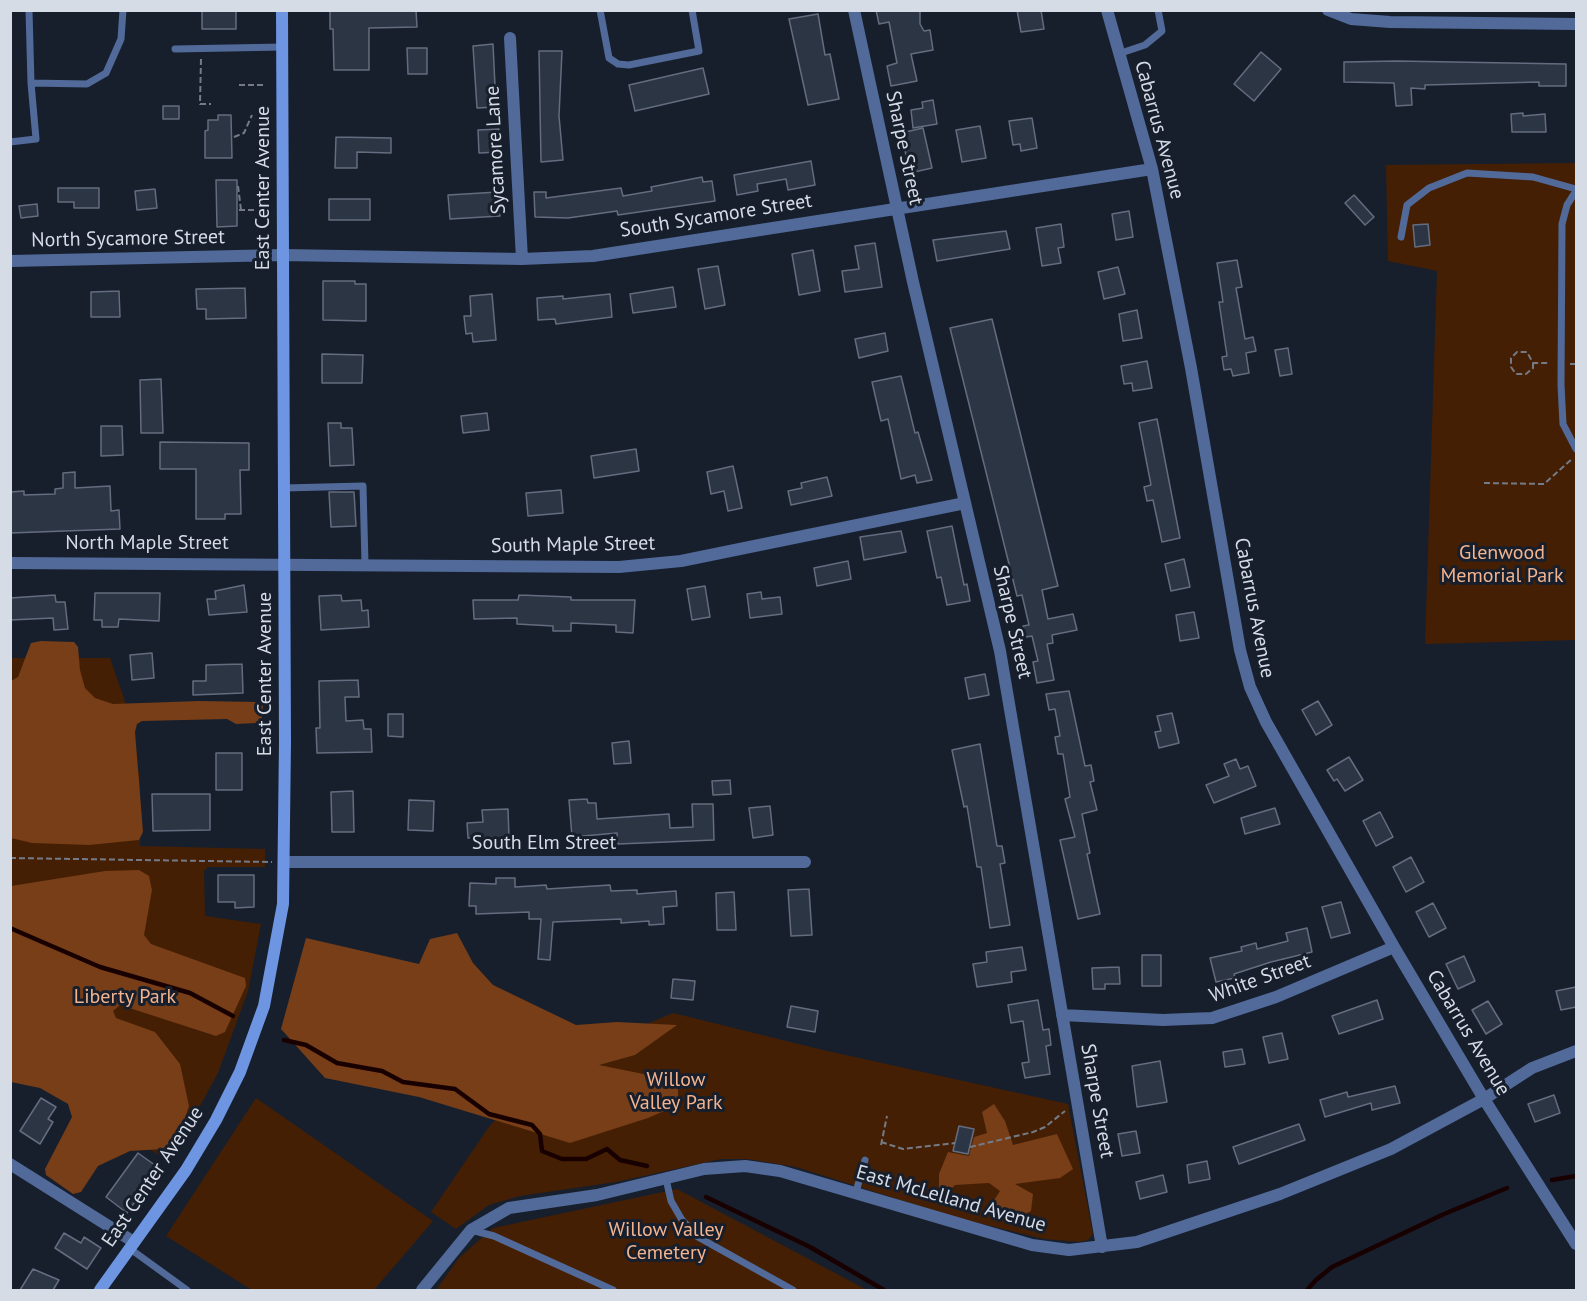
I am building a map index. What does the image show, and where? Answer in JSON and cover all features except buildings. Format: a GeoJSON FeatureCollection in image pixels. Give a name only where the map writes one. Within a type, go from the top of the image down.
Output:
{"type":"FeatureCollection","features":[{"type":"Feature","properties":{"kind":"street","name":"East Center Avenue"},"geometry":{"type":"LineString","coordinates":[[100,1290],[186,1170],[216,1120],[240,1072],[264,1006],[283,904],[285,562],[282,10]]}},
{"type":"Feature","properties":{"kind":"street","name":"Sharpe Street"},"geometry":{"type":"LineString","coordinates":[[854,10],[1004,673],[1102,1247]]}},
{"type":"Feature","properties":{"kind":"street","name":"Cabarrus Avenue"},"geometry":{"type":"LineString","coordinates":[[1107,10],[1152,169],[1191,368],[1240,650],[1250,687],[1266,722],[1394,947],[1484,1099],[1576,1244]]}},
{"type":"Feature","properties":{"kind":"street"},"geometry":{"type":"LineString","coordinates":[[1328,10],[1350,19],[1390,22],[1576,24]]}},
{"type":"Feature","properties":{"kind":"street","name":"Sycamore Lane"},"geometry":{"type":"LineString","coordinates":[[510,38],[522,259]]}},
{"type":"Feature","properties":{"kind":"street","name":"South Sycamore Street"},"geometry":{"type":"LineString","coordinates":[[283,255],[522,259],[592,256],[1152,169]]}},
{"type":"Feature","properties":{"kind":"street","name":"North Sycamore Street"},"geometry":{"type":"LineString","coordinates":[[10,261],[283,255]]}},
{"type":"Feature","properties":{"kind":"street","name":"South Maple Street"},"geometry":{"type":"LineString","coordinates":[[285,562],[572,568],[650,564],[681,561],[964,504]]}},
{"type":"Feature","properties":{"kind":"street","name":"North Maple Street"},"geometry":{"type":"LineString","coordinates":[[10,562],[285,562]]}},
{"type":"Feature","properties":{"kind":"street","name":"South Elm Street"},"geometry":{"type":"LineString","coordinates":[[284,862],[805,862]]}},
{"type":"Feature","properties":{"kind":"street","name":"White Street"},"geometry":{"type":"LineString","coordinates":[[1062,1015],[1163,1020],[1212,1018],[1276,997],[1394,947]]}},
{"type":"Feature","properties":{"kind":"street","name":"East McLelland Avenue"},"geometry":{"type":"LineString","coordinates":[[422,1290],[471,1230],[509,1208],[597,1195],[704,1169],[745,1166],[780,1171],[1032,1245],[1069,1250],[1137,1242],[1170,1233],[1280,1194],[1391,1149],[1484,1099],[1532,1068],[1576,1051]]}},
{"type":"Feature","properties":{"kind":"street"},"geometry":{"type":"LineString","coordinates":[[10,1164],[132,1245]]}},
{"type":"Feature","properties":{"kind":"lane"},"geometry":{"type":"LineString","coordinates":[[10,142],[36,140],[31,82],[29,10]]}},
{"type":"Feature","properties":{"kind":"lane"},"geometry":{"type":"LineString","coordinates":[[31,82],[87,84],[106,73],[121,39],[123,10]]}},
{"type":"Feature","properties":{"kind":"lane"},"geometry":{"type":"LineString","coordinates":[[600,10],[609,58],[618,64],[629,65],[699,51],[692,10]]}},
{"type":"Feature","properties":{"kind":"lane"},"geometry":{"type":"LineString","coordinates":[[1118,54],[1145,45],[1162,31],[1158,10]]}},
{"type":"Feature","properties":{"kind":"lane"},"geometry":{"type":"LineString","coordinates":[[175,48],[283,47]]}},
{"type":"Feature","properties":{"kind":"lane"},"geometry":{"type":"LineString","coordinates":[[1401,237],[1407,205],[1429,188],[1467,173],[1533,177],[1576,190],[1567,205],[1562,224],[1561,364],[1563,424],[1576,449]]}},
{"type":"Feature","properties":{"kind":"lane"},"geometry":{"type":"LineString","coordinates":[[284,488],[363,486],[365,564]]}},
{"type":"Feature","properties":{"kind":"lane"},"geometry":{"type":"LineString","coordinates":[[856,1192],[866,1160]]}},
{"type":"Feature","properties":{"kind":"lane"},"geometry":{"type":"LineString","coordinates":[[666,1179],[671,1201],[682,1220],[698,1237],[792,1290]]}},
{"type":"Feature","properties":{"kind":"lane"},"geometry":{"type":"LineString","coordinates":[[471,1230],[494,1236],[613,1290]]}},
{"type":"Feature","properties":{"kind":"lane"},"geometry":{"type":"LineString","coordinates":[[132,1245],[187,1290]]}},
{"type":"Feature","properties":{"kind":"path"},"geometry":{"type":"LineString","coordinates":[[210,57],[201,57],[200,104],[211,104]]}},
{"type":"Feature","properties":{"kind":"path"},"geometry":{"type":"LineString","coordinates":[[239,85],[266,85]]}},
{"type":"Feature","properties":{"kind":"path"},"geometry":{"type":"LineString","coordinates":[[234,137],[244,133],[252,115]]}},
{"type":"Feature","properties":{"kind":"path"},"geometry":{"type":"LineString","coordinates":[[238,186],[240,210],[266,210]]}},
{"type":"Feature","properties":{"kind":"path"},"geometry":{"type":"LineString","coordinates":[[1527,351],[1533,363],[1526,374],[1516,374],[1511,367],[1510,358],[1517,352],[1527,351]]}},
{"type":"Feature","properties":{"kind":"path"},"geometry":{"type":"LineString","coordinates":[[1533,363],[1561,364]]}},
{"type":"Feature","properties":{"kind":"path"},"geometry":{"type":"LineString","coordinates":[[1484,483],[1544,484],[1576,454]]}},
{"type":"Feature","properties":{"kind":"path"},"geometry":{"type":"LineString","coordinates":[[10,858],[284,862]]}},
{"type":"Feature","properties":{"kind":"path"},"geometry":{"type":"LineString","coordinates":[[970,1147],[1034,1131],[1067,1110]]}},
{"type":"Feature","properties":{"kind":"path"},"geometry":{"type":"LineString","coordinates":[[887,1116],[881,1144],[903,1149],[955,1143]]}},
{"type":"Feature","properties":{"kind":"green space","name":"Glenwood Memorial Park"},"geometry":{"type":"Polygon","coordinates":[[[1576,149],[1576,640],[1425,644],[1437,271],[1388,261],[1386,165],[1575,163],[1576,149]]]}},
{"type":"Feature","properties":{"kind":"green space"},"geometry":{"type":"Polygon","coordinates":[[[74,642],[78,647],[80,670],[85,688],[95,698],[113,704],[199,701],[259,702],[263,706],[262,718],[257,723],[236,724],[227,719],[142,721],[137,724],[135,732],[143,832],[139,840],[89,845],[32,843],[11,838],[11,681],[18,677],[31,643],[74,642]]]}},
{"type":"Feature","properties":{"kind":"green space","name":"Liberty Park"},"geometry":{"type":"Polygon","coordinates":[[[10,658],[110,658],[132,722],[140,782],[140,846],[265,849],[265,867],[208,867],[204,871],[205,916],[261,924],[248,991],[218,1073],[189,1126],[165,1159],[11,1062],[10,658]]]}},
{"type":"Feature","properties":{"kind":"green space"},"geometry":{"type":"Polygon","coordinates":[[[139,870],[149,876],[152,890],[144,935],[151,944],[245,978],[246,986],[225,1032],[216,1036],[120,1005],[113,1011],[116,1018],[155,1032],[180,1064],[189,1106],[180,1133],[163,1149],[130,1151],[98,1166],[81,1192],[73,1194],[46,1175],[45,1169],[72,1117],[68,1104],[40,1088],[11,1082],[11,886],[105,871],[139,870]]]}},
{"type":"Feature","properties":{"kind":"green space"},"geometry":{"type":"Polygon","coordinates":[[[457,933],[473,963],[493,985],[576,1025],[617,1022],[677,1025],[635,1055],[599,1065],[678,1081],[678,1105],[648,1118],[570,1143],[419,1097],[325,1078],[281,1029],[306,938],[419,964],[430,939],[457,933]]]}},
{"type":"Feature","properties":{"kind":"green space","name":"Willow Valley Park"},"geometry":{"type":"Polygon","coordinates":[[[673,1013],[823,1050],[1068,1104],[1093,1234],[1088,1240],[1080,1242],[1044,1239],[958,1218],[796,1167],[747,1159],[721,1159],[616,1182],[520,1196],[489,1205],[456,1229],[431,1212],[488,1128],[544,1067],[673,1013]]]}},
{"type":"Feature","properties":{"kind":"green space"},"geometry":{"type":"Polygon","coordinates":[[[256,1098],[433,1221],[374,1290],[252,1290],[166,1236],[256,1098]]]}},
{"type":"Feature","properties":{"kind":"green space"},"geometry":{"type":"Polygon","coordinates":[[[994,1104],[1005,1121],[1013,1145],[1057,1134],[1073,1169],[1060,1178],[1015,1184],[1033,1194],[1031,1211],[1012,1221],[986,1213],[1000,1191],[989,1183],[955,1185],[950,1190],[939,1188],[939,1174],[948,1152],[969,1156],[974,1137],[987,1133],[982,1112],[994,1104]]]}},
{"type":"Feature","properties":{"kind":"green space","name":"Willow Valley Cemetery"},"geometry":{"type":"Polygon","coordinates":[[[677,1189],[867,1290],[436,1290],[459,1258],[493,1228],[677,1189]]]}},
{"type":"Feature","properties":{"kind":"waterway"},"geometry":{"type":"LineString","coordinates":[[10,928],[100,967],[190,993],[233,1016]]}},
{"type":"Feature","properties":{"kind":"waterway"},"geometry":{"type":"LineString","coordinates":[[284,1040],[306,1045],[337,1063],[382,1071],[403,1082],[455,1089],[489,1114],[532,1125],[540,1134],[542,1151],[562,1159],[586,1159],[607,1149],[620,1160],[647,1166]]}},
{"type":"Feature","properties":{"kind":"waterway"},"geometry":{"type":"LineString","coordinates":[[1552,1180],[1576,1176]]}},
{"type":"Feature","properties":{"kind":"waterway"},"geometry":{"type":"LineString","coordinates":[[1307,1290],[1332,1267],[1444,1214],[1507,1188]]}},
{"type":"Feature","properties":{"kind":"waterway"},"geometry":{"type":"LineString","coordinates":[[706,1197],[810,1247],[884,1290]]}}]}
